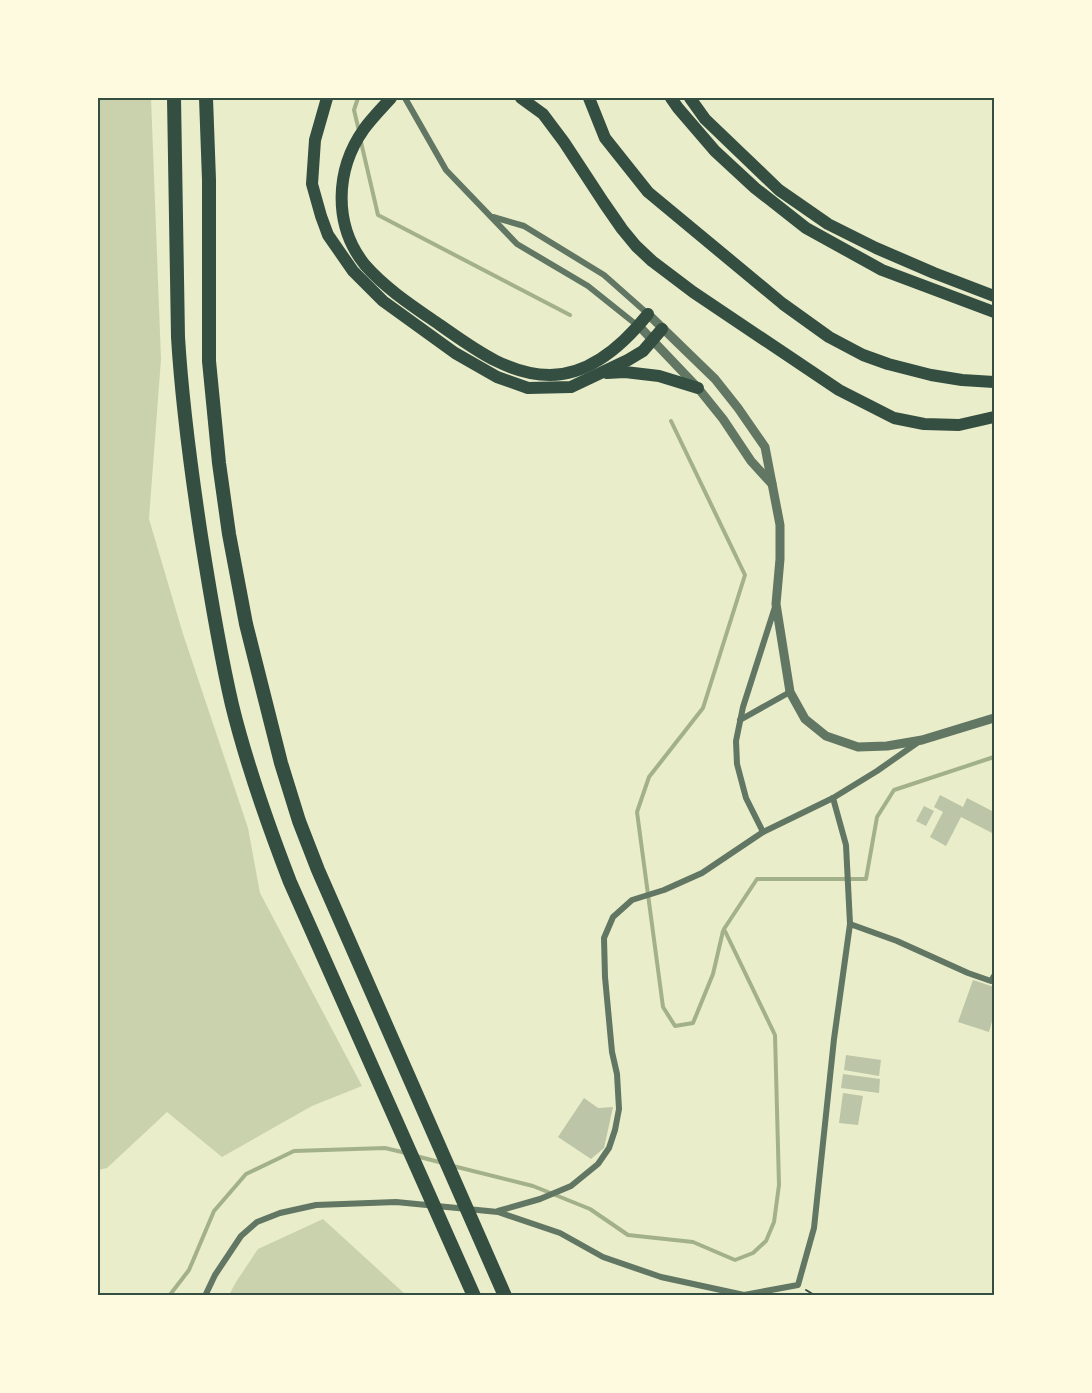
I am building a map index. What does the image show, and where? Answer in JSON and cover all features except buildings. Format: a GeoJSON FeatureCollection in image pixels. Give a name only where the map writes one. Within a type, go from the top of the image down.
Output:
{"type":"FeatureCollection","features":[{"type":"Feature","properties":{"kind":"highway"},"geometry":{"type":"LineString","coordinates":[[174,98],[180,369],[189,456],[216,631],[233,707],[251,773],[290,882],[474,1296]]}},
{"type":"Feature","properties":{"kind":"highway"},"geometry":{"type":"LineString","coordinates":[[206,98],[209,180],[209,361],[219,463],[229,534],[246,624],[299,821],[318,870],[505,1296]]}},
{"type":"Feature","properties":{"kind":"highway"},"geometry":{"type":"LineString","coordinates":[[327,98],[315,140],[312,184],[328,235],[353,271],[383,302],[455,353],[496,377],[528,388],[571,387],[643,351],[662,329]]}},
{"type":"Feature","properties":{"kind":"highway"},"geometry":{"type":"LineString","coordinates":[[391,98],[364,128],[351,152],[344,172],[341,207],[350,240],[365,264],[392,291],[457,337],[498,362],[514,370],[551,375],[570,372],[594,364],[639,326],[648,314]]}},
{"type":"Feature","properties":{"kind":"highway"},"geometry":{"type":"LineString","coordinates":[[521,98],[543,114],[603,203],[636,246],[693,292],[839,390],[894,418],[924,424],[959,425],[994,417]]}},
{"type":"Feature","properties":{"kind":"highway"},"geometry":{"type":"LineString","coordinates":[[589,98],[605,138],[648,192],[783,304],[829,337],[863,355],[888,364],[931,375],[994,382]]}},
{"type":"Feature","properties":{"kind":"highway"},"geometry":{"type":"LineString","coordinates":[[671,98],[715,151],[755,188],[806,228],[882,270],[994,312]]}},
{"type":"Feature","properties":{"kind":"highway"},"geometry":{"type":"LineString","coordinates":[[690,98],[705,119],[779,190],[828,224],[876,248],[994,296]]}},
{"type":"Feature","properties":{"kind":"highway"},"geometry":{"type":"LineString","coordinates":[[600,374],[625,372],[659,375],[698,388]]}},
{"type":"Feature","properties":{"kind":"street"},"geometry":{"type":"LineString","coordinates":[[405,98],[446,170],[517,244],[588,286],[639,326],[698,388],[723,419],[751,461],[773,485]]}},
{"type":"Feature","properties":{"kind":"street"},"geometry":{"type":"LineString","coordinates":[[492,217],[524,226],[604,275],[648,314],[715,380],[765,447],[780,525],[776,604],[743,707],[736,741],[737,764],[746,798],[763,832]]}},
{"type":"Feature","properties":{"kind":"street"},"geometry":{"type":"LineString","coordinates":[[776,604],[790,692],[805,719],[826,736],[858,747],[887,746],[922,740],[994,718]]}},
{"type":"Feature","properties":{"kind":"street"},"geometry":{"type":"LineString","coordinates":[[740,720],[790,692]]}},
{"type":"Feature","properties":{"kind":"street"},"geometry":{"type":"LineString","coordinates":[[498,1212],[540,1199],[571,1186],[598,1164],[609,1148],[619,1109],[605,977],[604,939],[613,916],[632,900],[664,890],[702,873],[763,832],[833,798],[922,740]]}},
{"type":"Feature","properties":{"kind":"street"},"geometry":{"type":"LineString","coordinates":[[205,1296],[215,1275],[241,1236],[257,1222],[280,1213],[316,1205],[396,1202],[498,1212],[560,1233],[603,1257],[661,1276],[744,1295],[798,1285],[814,1228],[834,1039],[850,924],[846,845],[833,798]]}},
{"type":"Feature","properties":{"kind":"street"},"geometry":{"type":"LineString","coordinates":[[850,924],[897,941],[968,973],[991,981],[994,976]]}},
{"type":"Feature","properties":{"kind":"path"},"geometry":{"type":"LineString","coordinates":[[798,1285],[816,1296]]}},
{"type":"Feature","properties":{"kind":"green space"},"geometry":{"type":"Polygon","coordinates":[[[98,98],[151,98],[161,359],[149,519],[183,634],[248,828],[260,893],[362,1086],[312,1106],[222,1157],[167,1112],[107,1168],[98,1170],[98,98]]]}},
{"type":"Feature","properties":{"kind":"green space"},"geometry":{"type":"Polygon","coordinates":[[[323,1219],[406,1295],[229,1295],[258,1249],[323,1219]]]}},
{"type":"Feature","properties":{"kind":"waterway"},"geometry":{"type":"LineString","coordinates":[[358,98],[354,110],[359,131]]}},
{"type":"Feature","properties":{"kind":"waterway"},"geometry":{"type":"LineString","coordinates":[[361,142],[378,215],[570,315]]}},
{"type":"Feature","properties":{"kind":"waterway"},"geometry":{"type":"LineString","coordinates":[[671,421],[745,575],[703,708],[649,777],[637,812],[663,1007],[675,1026],[693,1023],[713,974],[723,931]]}},
{"type":"Feature","properties":{"kind":"waterway"},"geometry":{"type":"LineString","coordinates":[[453,1166],[533,1186],[590,1209],[628,1235],[693,1242],[735,1260],[753,1253],[766,1241],[774,1222],[779,1185],[775,1035],[724,929],[757,879],[866,879],[877,817],[894,790],[994,757]]}},
{"type":"Feature","properties":{"kind":"waterway"},"geometry":{"type":"LineString","coordinates":[[169,1296],[189,1270],[214,1211],[246,1174],[294,1151],[385,1148],[406,1153]]}},
{"type":"Feature","properties":{"kind":"waterway"},"geometry":{"type":"LineString","coordinates":[[416,1156],[443,1163]]}}]}
